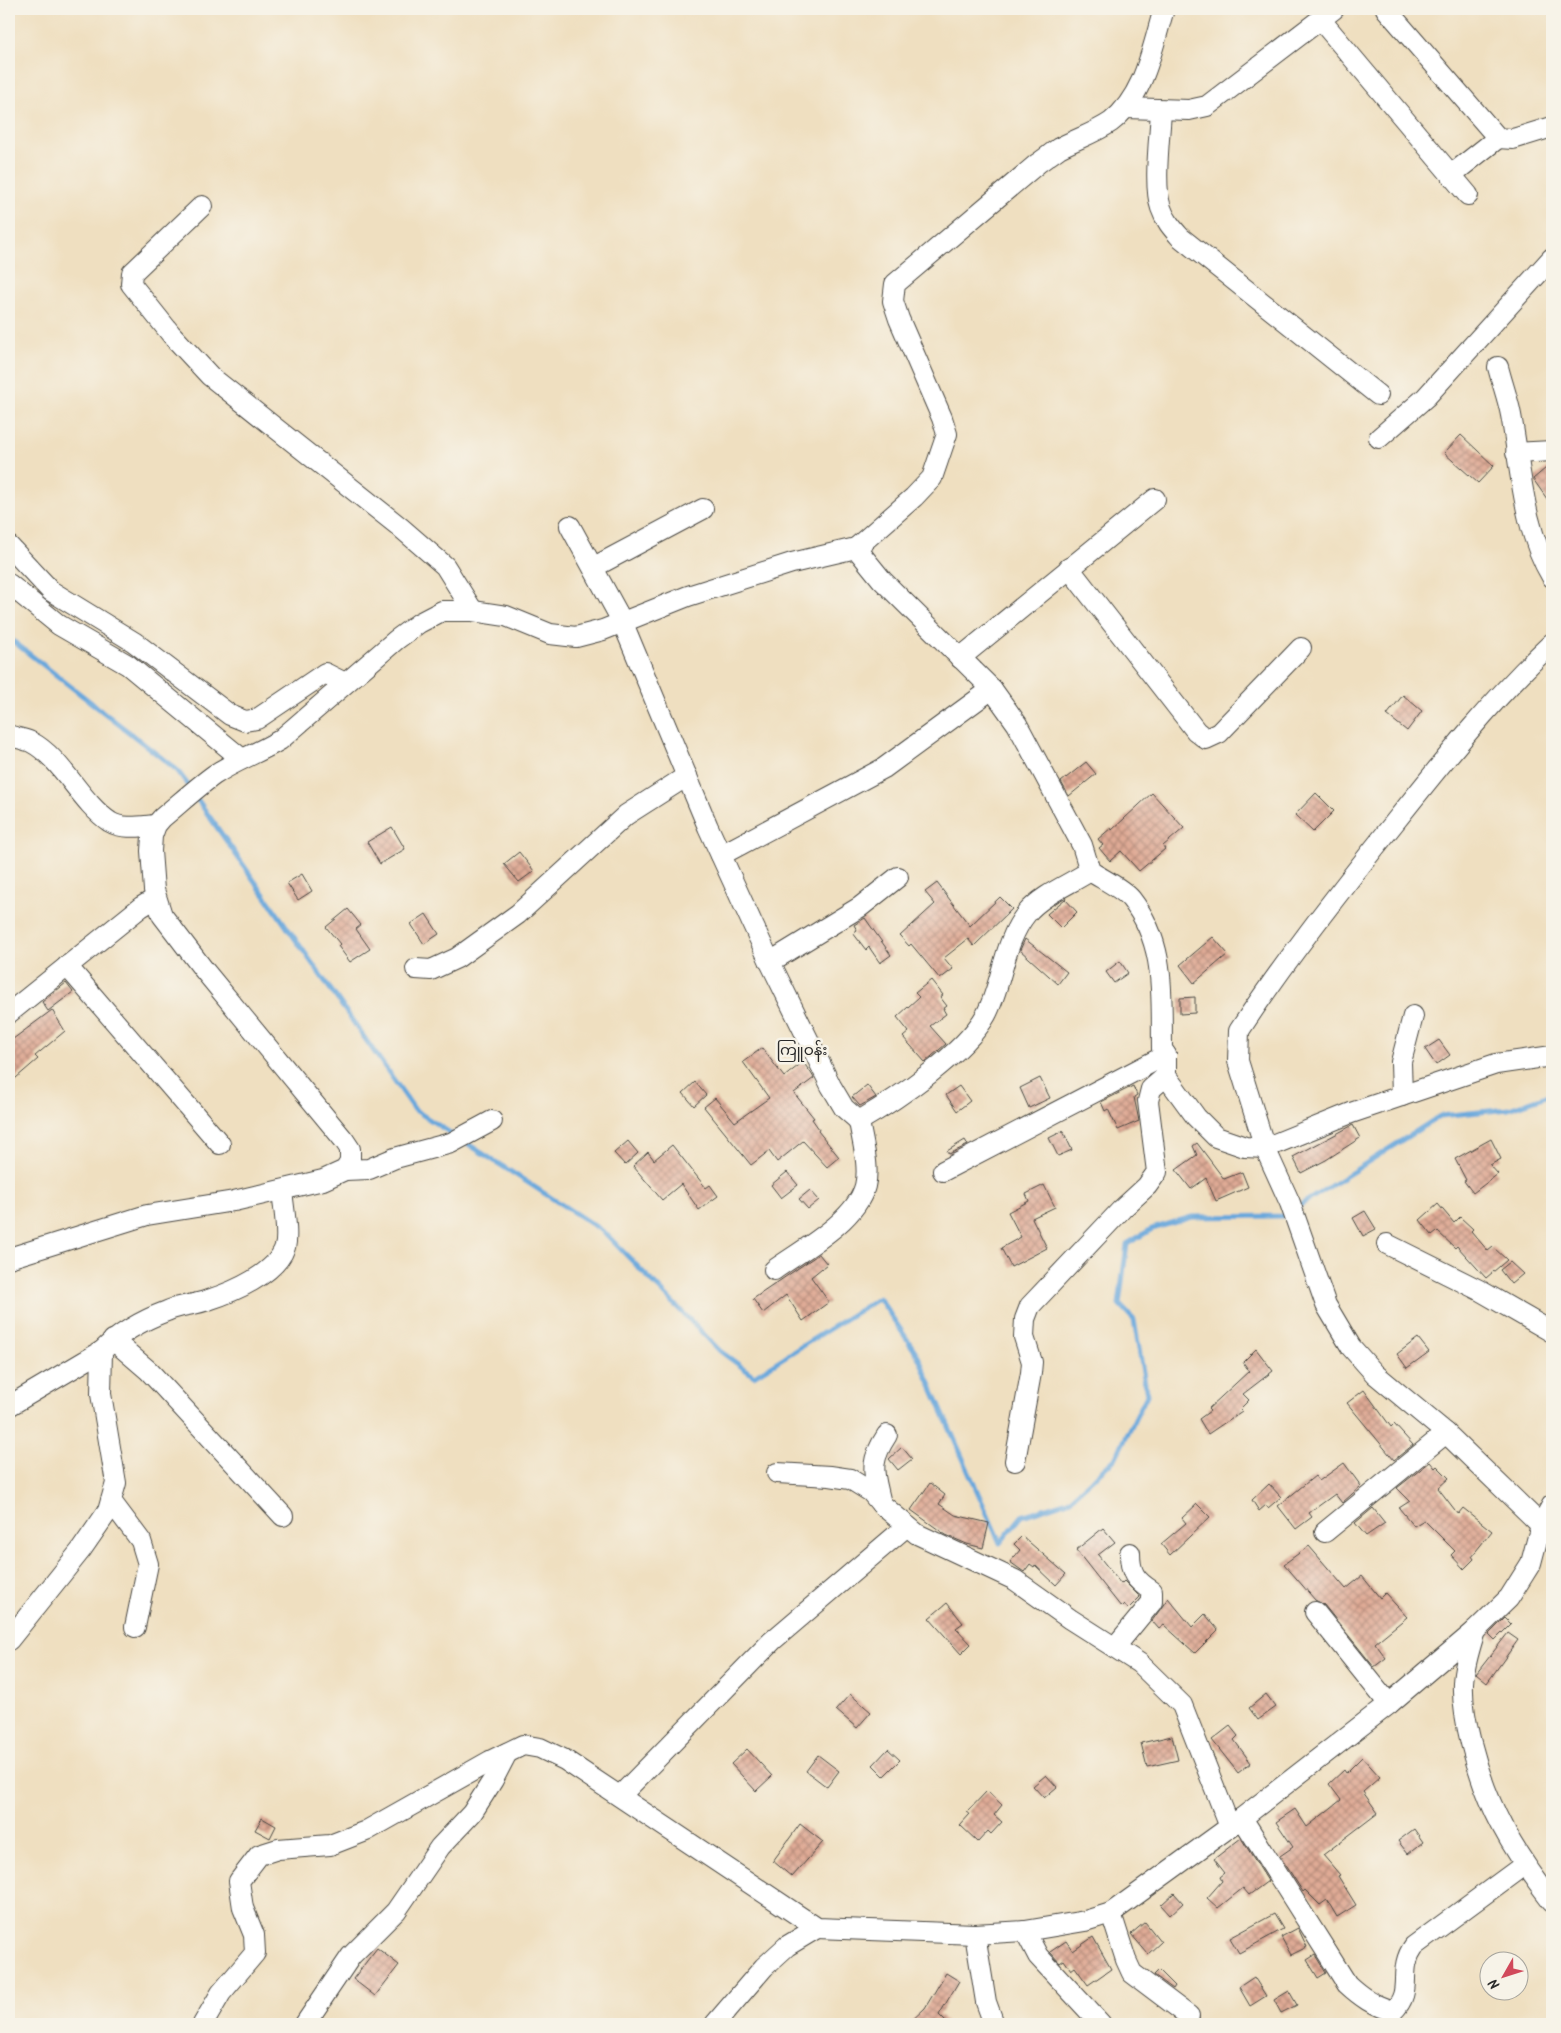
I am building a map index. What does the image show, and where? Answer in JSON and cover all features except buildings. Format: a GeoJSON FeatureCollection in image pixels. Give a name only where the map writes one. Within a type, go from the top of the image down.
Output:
{"type":"FeatureCollection","features":[{"type":"Feature","properties":{"kind":"street"},"geometry":{"type":"LineString","coordinates":[[345,1170],[351,1155],[344,1140],[198,962],[162,915],[149,902],[152,836],[156,825],[213,776],[242,758],[260,752],[280,740],[345,683],[419,623],[442,612],[473,611],[506,616],[550,634],[576,637],[603,630],[688,596],[792,563],[856,548],[914,497],[932,478],[946,434],[942,418],[899,320],[893,301],[894,284],[1037,164],[1058,149],[1109,123],[1126,108],[1138,90],[1164,9]]}},
{"type":"Feature","properties":{"kind":"street"},"geometry":{"type":"LineString","coordinates":[[1386,9],[1498,138]]}},
{"type":"Feature","properties":{"kind":"street"},"geometry":{"type":"LineString","coordinates":[[1126,108],[1189,110],[1207,106],[1327,14],[1468,195]]}},
{"type":"Feature","properties":{"kind":"street"},"geometry":{"type":"LineString","coordinates":[[1160,110],[1158,189],[1160,206],[1166,221],[1180,237],[1378,395]]}},
{"type":"Feature","properties":{"kind":"street"},"geometry":{"type":"LineString","coordinates":[[1451,175],[1498,138],[1513,139],[1552,127]]}},
{"type":"Feature","properties":{"kind":"street"},"geometry":{"type":"LineString","coordinates":[[202,206],[132,273],[131,284],[171,334],[210,376],[400,527],[445,566],[473,611]]}},
{"type":"Feature","properties":{"kind":"street"},"geometry":{"type":"LineString","coordinates":[[1379,438],[1426,397],[1552,258]]}},
{"type":"Feature","properties":{"kind":"street"},"geometry":{"type":"LineString","coordinates":[[1498,367],[1511,414],[1516,454],[1536,543],[1541,558],[1552,577]]}},
{"type":"Feature","properties":{"kind":"street"},"geometry":{"type":"LineString","coordinates":[[1516,454],[1552,451]]}},
{"type":"Feature","properties":{"kind":"street"},"geometry":{"type":"LineString","coordinates":[[960,658],[1155,499]]}},
{"type":"Feature","properties":{"kind":"street"},"geometry":{"type":"LineString","coordinates":[[594,567],[703,509]]}},
{"type":"Feature","properties":{"kind":"street"},"geometry":{"type":"LineString","coordinates":[[570,526],[622,621],[721,855],[770,962],[831,1086],[844,1108],[859,1121],[866,1170],[866,1185],[862,1195],[842,1221],[774,1270]]}},
{"type":"Feature","properties":{"kind":"street"},"geometry":{"type":"LineString","coordinates":[[9,546],[51,591],[134,642],[230,716],[245,721],[257,718],[325,673],[345,683]]}},
{"type":"Feature","properties":{"kind":"street"},"geometry":{"type":"LineString","coordinates":[[856,548],[882,580],[992,689],[1017,724],[1082,845],[1090,871],[1130,898],[1153,936],[1162,973],[1162,1049],[1166,1055],[1166,1076],[1196,1117],[1216,1137],[1245,1148],[1265,1148],[1351,1112],[1496,1064],[1552,1056]]}},
{"type":"Feature","properties":{"kind":"street"},"geometry":{"type":"LineString","coordinates":[[1069,568],[1196,731],[1206,739],[1219,733],[1301,648]]}},
{"type":"Feature","properties":{"kind":"street"},"geometry":{"type":"LineString","coordinates":[[9,584],[59,625],[128,665],[242,758]]}},
{"type":"Feature","properties":{"kind":"street"},"geometry":{"type":"LineString","coordinates":[[1541,1525],[1446,1433],[1376,1374],[1350,1347],[1326,1305],[1290,1203],[1265,1148],[1238,1061],[1239,1031],[1349,880],[1459,740],[1518,675],[1552,643]]}},
{"type":"Feature","properties":{"kind":"street"},"geometry":{"type":"LineString","coordinates":[[721,855],[884,768],[992,689]]}},
{"type":"Feature","properties":{"kind":"street"},"geometry":{"type":"LineString","coordinates":[[9,735],[32,742],[48,756],[90,804],[111,823],[131,828],[156,825]]}},
{"type":"Feature","properties":{"kind":"street"},"geometry":{"type":"LineString","coordinates":[[416,969],[431,970],[458,958],[518,914],[626,815],[687,776]]}},
{"type":"Feature","properties":{"kind":"street"},"geometry":{"type":"LineString","coordinates":[[859,1121],[879,1109],[944,1061],[966,1040],[986,1015],[1016,931],[1028,913],[1041,901],[1090,871]]}},
{"type":"Feature","properties":{"kind":"street"},"geometry":{"type":"LineString","coordinates":[[770,962],[860,907],[898,877]]}},
{"type":"Feature","properties":{"kind":"street"},"geometry":{"type":"LineString","coordinates":[[9,1013],[149,902]]}},
{"type":"Feature","properties":{"kind":"street"},"geometry":{"type":"LineString","coordinates":[[67,966],[220,1144]]}},
{"type":"Feature","properties":{"kind":"street"},"geometry":{"type":"LineString","coordinates":[[1402,1096],[1401,1062],[1413,1016]]}},
{"type":"Feature","properties":{"kind":"street"},"geometry":{"type":"LineString","coordinates":[[943,1172],[1166,1055]]}},
{"type":"Feature","properties":{"kind":"street"},"geometry":{"type":"LineString","coordinates":[[1015,1461],[1032,1362],[1024,1336],[1025,1319],[1030,1306],[1122,1209],[1148,1186],[1157,1172],[1148,1100],[1151,1089],[1166,1076]]}},
{"type":"Feature","properties":{"kind":"street"},"geometry":{"type":"LineString","coordinates":[[9,1258],[148,1215],[234,1201],[323,1180],[345,1170],[369,1169],[395,1158],[459,1138],[492,1121]]}},
{"type":"Feature","properties":{"kind":"street"},"geometry":{"type":"LineString","coordinates":[[9,1406],[168,1310],[208,1300],[258,1278],[275,1264],[285,1246],[282,1190]]}},
{"type":"Feature","properties":{"kind":"street"},"geometry":{"type":"LineString","coordinates":[[1387,1244],[1479,1290],[1552,1332]]}},
{"type":"Feature","properties":{"kind":"street"},"geometry":{"type":"LineString","coordinates":[[9,1640],[81,1550],[108,1511],[116,1483],[101,1394],[108,1346]]}},
{"type":"Feature","properties":{"kind":"street"},"geometry":{"type":"LineString","coordinates":[[108,1346],[149,1371],[283,1516]]}},
{"type":"Feature","properties":{"kind":"street"},"geometry":{"type":"LineString","coordinates":[[1325,1532],[1446,1433]]}},
{"type":"Feature","properties":{"kind":"street"},"geometry":{"type":"LineString","coordinates":[[882,1504],[873,1469],[876,1452],[886,1435]]}},
{"type":"Feature","properties":{"kind":"street"},"geometry":{"type":"LineString","coordinates":[[777,1473],[850,1479],[871,1492],[917,1534],[1015,1580],[1139,1664],[1182,1706],[1236,1822],[1347,1984],[1360,1996],[1381,2008],[1393,2011],[1402,2002],[1405,1994],[1406,1957],[1414,1946],[1524,1865]]}},
{"type":"Feature","properties":{"kind":"street"},"geometry":{"type":"LineString","coordinates":[[111,1501],[141,1541],[148,1564],[136,1627]]}},
{"type":"Feature","properties":{"kind":"street"},"geometry":{"type":"LineString","coordinates":[[203,2024],[221,1993],[255,1953],[254,1934],[243,1908],[239,1881],[259,1855],[278,1849],[330,1845],[366,1831],[523,1745],[540,1748],[565,1760],[817,1928],[975,1934],[1025,1932],[1085,1921],[1111,1913],[1236,1822],[1388,1704],[1475,1631],[1509,1598],[1531,1563],[1541,1525],[1552,1505]]}},
{"type":"Feature","properties":{"kind":"street"},"geometry":{"type":"LineString","coordinates":[[620,1796],[772,1641],[907,1526]]}},
{"type":"Feature","properties":{"kind":"street"},"geometry":{"type":"LineString","coordinates":[[1115,1647],[1152,1602],[1152,1591],[1142,1584],[1130,1569],[1130,1553]]}},
{"type":"Feature","properties":{"kind":"street"},"geometry":{"type":"LineString","coordinates":[[1314,1612],[1388,1704]]}},
{"type":"Feature","properties":{"kind":"street"},"geometry":{"type":"LineString","coordinates":[[1475,1631],[1467,1658],[1463,1682],[1464,1713],[1477,1767],[1496,1817],[1524,1865],[1552,1901]]}},
{"type":"Feature","properties":{"kind":"street"},"geometry":{"type":"LineString","coordinates":[[306,2024],[351,1956],[396,1911],[440,1847],[472,1813],[494,1780],[507,1753]]}},
{"type":"Feature","properties":{"kind":"street"},"geometry":{"type":"LineString","coordinates":[[1111,1913],[1132,1973],[1189,2016]]}},
{"type":"Feature","properties":{"kind":"street"},"geometry":{"type":"LineString","coordinates":[[715,2024],[764,1967],[787,1946],[817,1928]]}},
{"type":"Feature","properties":{"kind":"street"},"geometry":{"type":"LineString","coordinates":[[1025,1932],[1038,1956],[1101,2024]]}},
{"type":"Feature","properties":{"kind":"street"},"geometry":{"type":"LineString","coordinates":[[975,1934],[986,2002],[994,2024]]}},
{"type":"Feature","properties":{"kind":"waterway"},"geometry":{"type":"LineString","coordinates":[[9,638],[177,770],[191,789]]}},
{"type":"Feature","properties":{"kind":"waterway"},"geometry":{"type":"LineString","coordinates":[[195,796],[415,1110],[455,1136]]}},
{"type":"Feature","properties":{"kind":"waterway"},"geometry":{"type":"LineString","coordinates":[[1296,1208],[1440,1116],[1509,1109],[1552,1094]]}},
{"type":"Feature","properties":{"kind":"waterway"},"geometry":{"type":"LineString","coordinates":[[465,1142],[604,1232],[720,1351],[754,1376],[879,1298],[917,1354],[1000,1543],[1022,1516],[1068,1501],[1115,1459],[1147,1395],[1134,1320],[1119,1304],[1127,1244],[1152,1229],[1192,1217],[1282,1216],[1289,1212]]}},
{"type":"Feature","properties":{"kind":"district","name":"ကြူဝန်း"},"geometry":{"type":"Point","coordinates":[802,1050]}}]}
